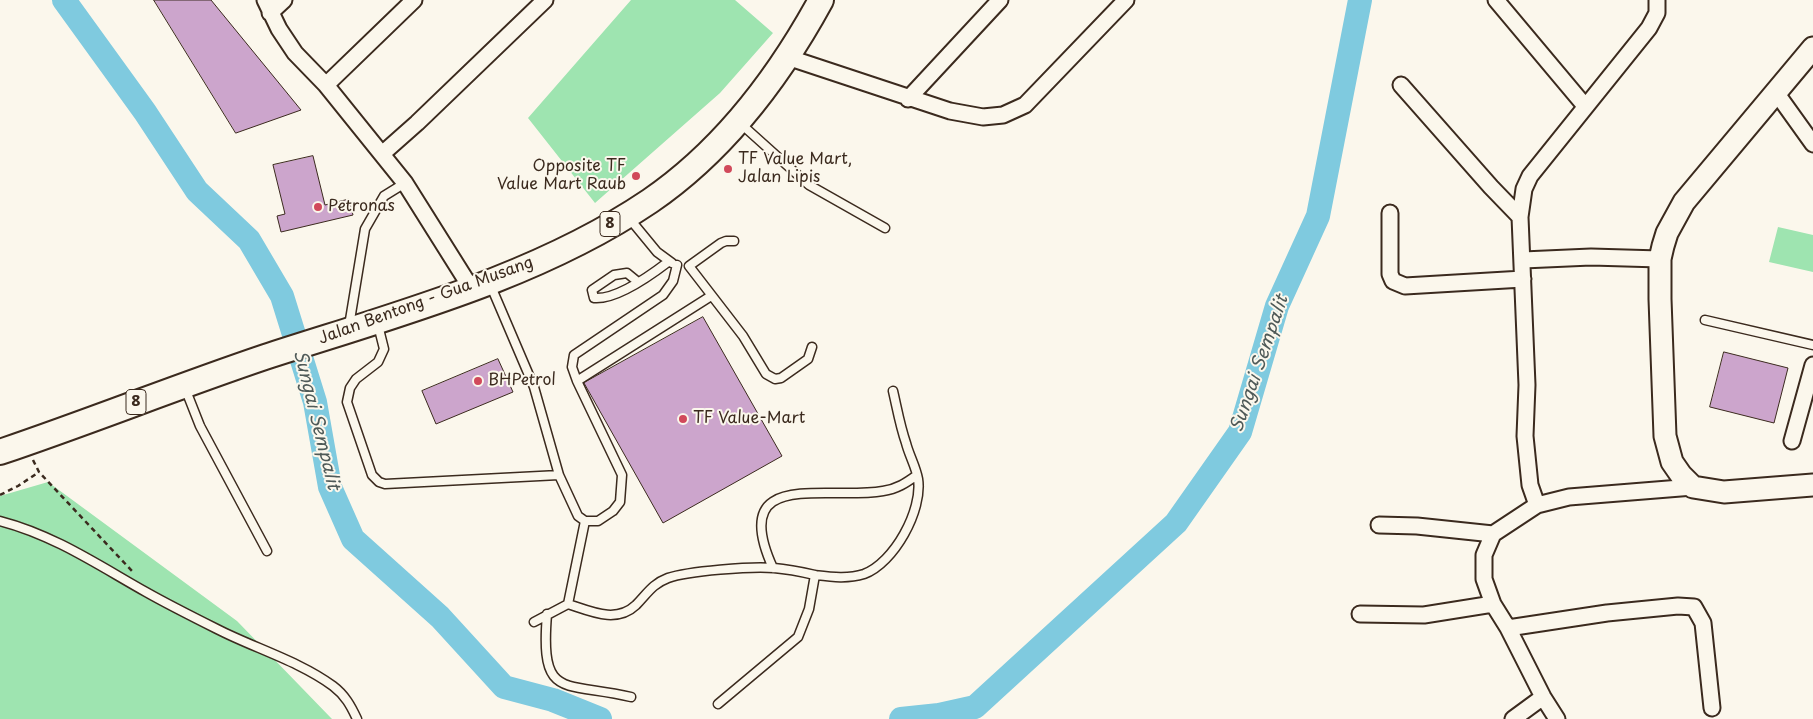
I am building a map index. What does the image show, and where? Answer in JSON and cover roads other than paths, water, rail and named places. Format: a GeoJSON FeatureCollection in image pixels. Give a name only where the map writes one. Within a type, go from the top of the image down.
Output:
{"type":"FeatureCollection","features":[{"type":"Feature","properties":{"kind":"main road","name":"Jalan Bentong - Gua Musang"},"geometry":{"type":"LineString","coordinates":[[0,452],[183,384],[480,285],[581,242],[649,202],[703,158],[739,122],[786,57],[820,0]]}},
{"type":"Feature","properties":{"kind":"street"},"geometry":{"type":"LineString","coordinates":[[284,0],[268,6],[295,54],[326,85],[382,154],[480,285]]}},
{"type":"Feature","properties":{"kind":"street"},"geometry":{"type":"LineString","coordinates":[[326,85],[414,0]]}},
{"type":"Feature","properties":{"kind":"street"},"geometry":{"type":"LineString","coordinates":[[382,154],[417,123],[545,0]]}},
{"type":"Feature","properties":{"kind":"street"},"geometry":{"type":"LineString","coordinates":[[908,98],[1000,0]]}},
{"type":"Feature","properties":{"kind":"street"},"geometry":{"type":"LineString","coordinates":[[786,57],[950,111],[983,117],[1003,115],[1025,105],[1126,0]]}},
{"type":"Feature","properties":{"kind":"street"},"geometry":{"type":"LineString","coordinates":[[1496,0],[1585,106]]}},
{"type":"Feature","properties":{"kind":"street"},"geometry":{"type":"LineString","coordinates":[[1537,505],[1530,485],[1526,436],[1527,385],[1520,217],[1522,198],[1526,182],[1649,28],[1657,13],[1658,0]]}},
{"type":"Feature","properties":{"kind":"street"},"geometry":{"type":"LineString","coordinates":[[1693,487],[1672,462],[1665,436],[1660,332],[1660,259],[1667,233],[1684,202],[1775,91],[1813,48]]}},
{"type":"Feature","properties":{"kind":"street"},"geometry":{"type":"LineString","coordinates":[[1401,85],[1520,217]]}},
{"type":"Feature","properties":{"kind":"street"},"geometry":{"type":"LineString","coordinates":[[1775,91],[1813,144]]}},
{"type":"Feature","properties":{"kind":"street"},"geometry":{"type":"LineString","coordinates":[[1390,213],[1390,274],[1398,284],[1405,286],[1523,279]]}},
{"type":"Feature","properties":{"kind":"street"},"geometry":{"type":"LineString","coordinates":[[1523,260],[1591,258],[1660,259]]}},
{"type":"Feature","properties":{"kind":"street"},"geometry":{"type":"LineString","coordinates":[[1792,441],[1813,365]]}},
{"type":"Feature","properties":{"kind":"street"},"geometry":{"type":"LineString","coordinates":[[1557,719],[1543,697],[1508,628],[1493,604],[1484,579],[1484,555],[1493,534],[1537,505],[1569,498],[1693,487],[1716,491],[1740,492],[1813,485]]}},
{"type":"Feature","properties":{"kind":"street"},"geometry":{"type":"LineString","coordinates":[[1379,525],[1417,526],[1493,534]]}},
{"type":"Feature","properties":{"kind":"street"},"geometry":{"type":"LineString","coordinates":[[1360,614],[1424,615],[1493,604]]}},
{"type":"Feature","properties":{"kind":"street"},"geometry":{"type":"LineString","coordinates":[[1508,628],[1607,613],[1678,606],[1694,607],[1703,623],[1712,708]]}},
{"type":"Feature","properties":{"kind":"street"},"geometry":{"type":"LineString","coordinates":[[1512,719],[1543,697]]}},
{"type":"Feature","properties":{"kind":"lane"},"geometry":{"type":"LineString","coordinates":[[739,122],[809,185],[886,228]]}},
{"type":"Feature","properties":{"kind":"lane"},"geometry":{"type":"LineString","coordinates":[[349,330],[365,229],[384,196],[405,183]]}},
{"type":"Feature","properties":{"kind":"lane"},"geometry":{"type":"LineString","coordinates":[[626,214],[668,262],[677,265],[689,266],[721,243],[734,241]]}},
{"type":"Feature","properties":{"kind":"lane"},"geometry":{"type":"LineString","coordinates":[[638,282],[627,273],[614,275],[592,290],[594,298],[602,298],[638,282],[668,262]]}},
{"type":"Feature","properties":{"kind":"lane"},"geometry":{"type":"LineString","coordinates":[[480,285],[534,387],[559,474],[578,516],[585,521],[598,521],[613,511],[620,502],[622,475],[577,381],[572,367],[574,355],[664,295],[673,281],[677,265]]}},
{"type":"Feature","properties":{"kind":"lane"},"geometry":{"type":"LineString","coordinates":[[689,266],[743,336],[770,376],[781,378],[794,370],[808,359],[812,347]]}},
{"type":"Feature","properties":{"kind":"lane"},"geometry":{"type":"LineString","coordinates":[[577,381],[711,296]]}},
{"type":"Feature","properties":{"kind":"lane"},"geometry":{"type":"LineString","coordinates":[[377,320],[384,349],[378,362],[356,379],[350,388],[347,402],[372,475],[378,482],[385,484],[559,474]]}},
{"type":"Feature","properties":{"kind":"lane"},"geometry":{"type":"LineString","coordinates":[[1705,320],[1813,345]]}},
{"type":"Feature","properties":{"kind":"lane"},"geometry":{"type":"LineString","coordinates":[[183,384],[200,426],[267,551]]}},
{"type":"Feature","properties":{"kind":"lane"},"geometry":{"type":"LineString","coordinates":[[534,622],[568,604],[600,615],[617,615],[636,605],[651,586],[669,578],[722,570],[773,568],[844,578],[865,573],[880,565],[893,553],[915,509],[918,496],[917,475],[905,442],[893,391]]}},
{"type":"Feature","properties":{"kind":"lane"},"geometry":{"type":"LineString","coordinates":[[773,568],[763,546],[760,529],[762,516],[768,504],[784,495],[883,491],[898,488],[917,475]]}},
{"type":"Feature","properties":{"kind":"lane"},"geometry":{"type":"LineString","coordinates":[[0,521],[27,528],[64,544],[167,603],[231,636],[318,676],[335,687],[348,701],[357,719]]}},
{"type":"Feature","properties":{"kind":"lane"},"geometry":{"type":"LineString","coordinates":[[568,604],[585,521]]}},
{"type":"Feature","properties":{"kind":"lane"},"geometry":{"type":"LineString","coordinates":[[718,704],[798,636],[809,609],[815,575]]}},
{"type":"Feature","properties":{"kind":"lane"},"geometry":{"type":"LineString","coordinates":[[547,614],[545,644],[547,662],[558,682],[569,687],[631,697]]}},
{"type":"Feature","properties":{"kind":"waterway","name":"Sungai Sempalit"},"geometry":{"type":"LineString","coordinates":[[64,0],[145,112],[197,191],[249,240],[282,296],[315,402],[330,487],[353,539],[440,617],[504,687],[553,700],[600,719]]}},
{"type":"Feature","properties":{"kind":"waterway","name":"Sungai Sempalit"},"geometry":{"type":"LineString","coordinates":[[901,719],[939,715],[975,707],[1176,523],[1240,432],[1277,306],[1318,216],[1360,0]]}},
{"type":"Feature","properties":{"kind":"place","name":"TF Value Mart, Jalan Lipis"},"geometry":{"type":"Point","coordinates":[728,169]}},
{"type":"Feature","properties":{"kind":"place","name":"Opposite TF Value Mart Raub"},"geometry":{"type":"Point","coordinates":[636,176]}},
{"type":"Feature","properties":{"kind":"place","name":"Petronas"},"geometry":{"type":"Point","coordinates":[318,207]}},
{"type":"Feature","properties":{"kind":"place","name":"BHPetrol"},"geometry":{"type":"Point","coordinates":[478,381]}},
{"type":"Feature","properties":{"kind":"place","name":"TF Value-Mart"},"geometry":{"type":"Point","coordinates":[683,419]}}]}
